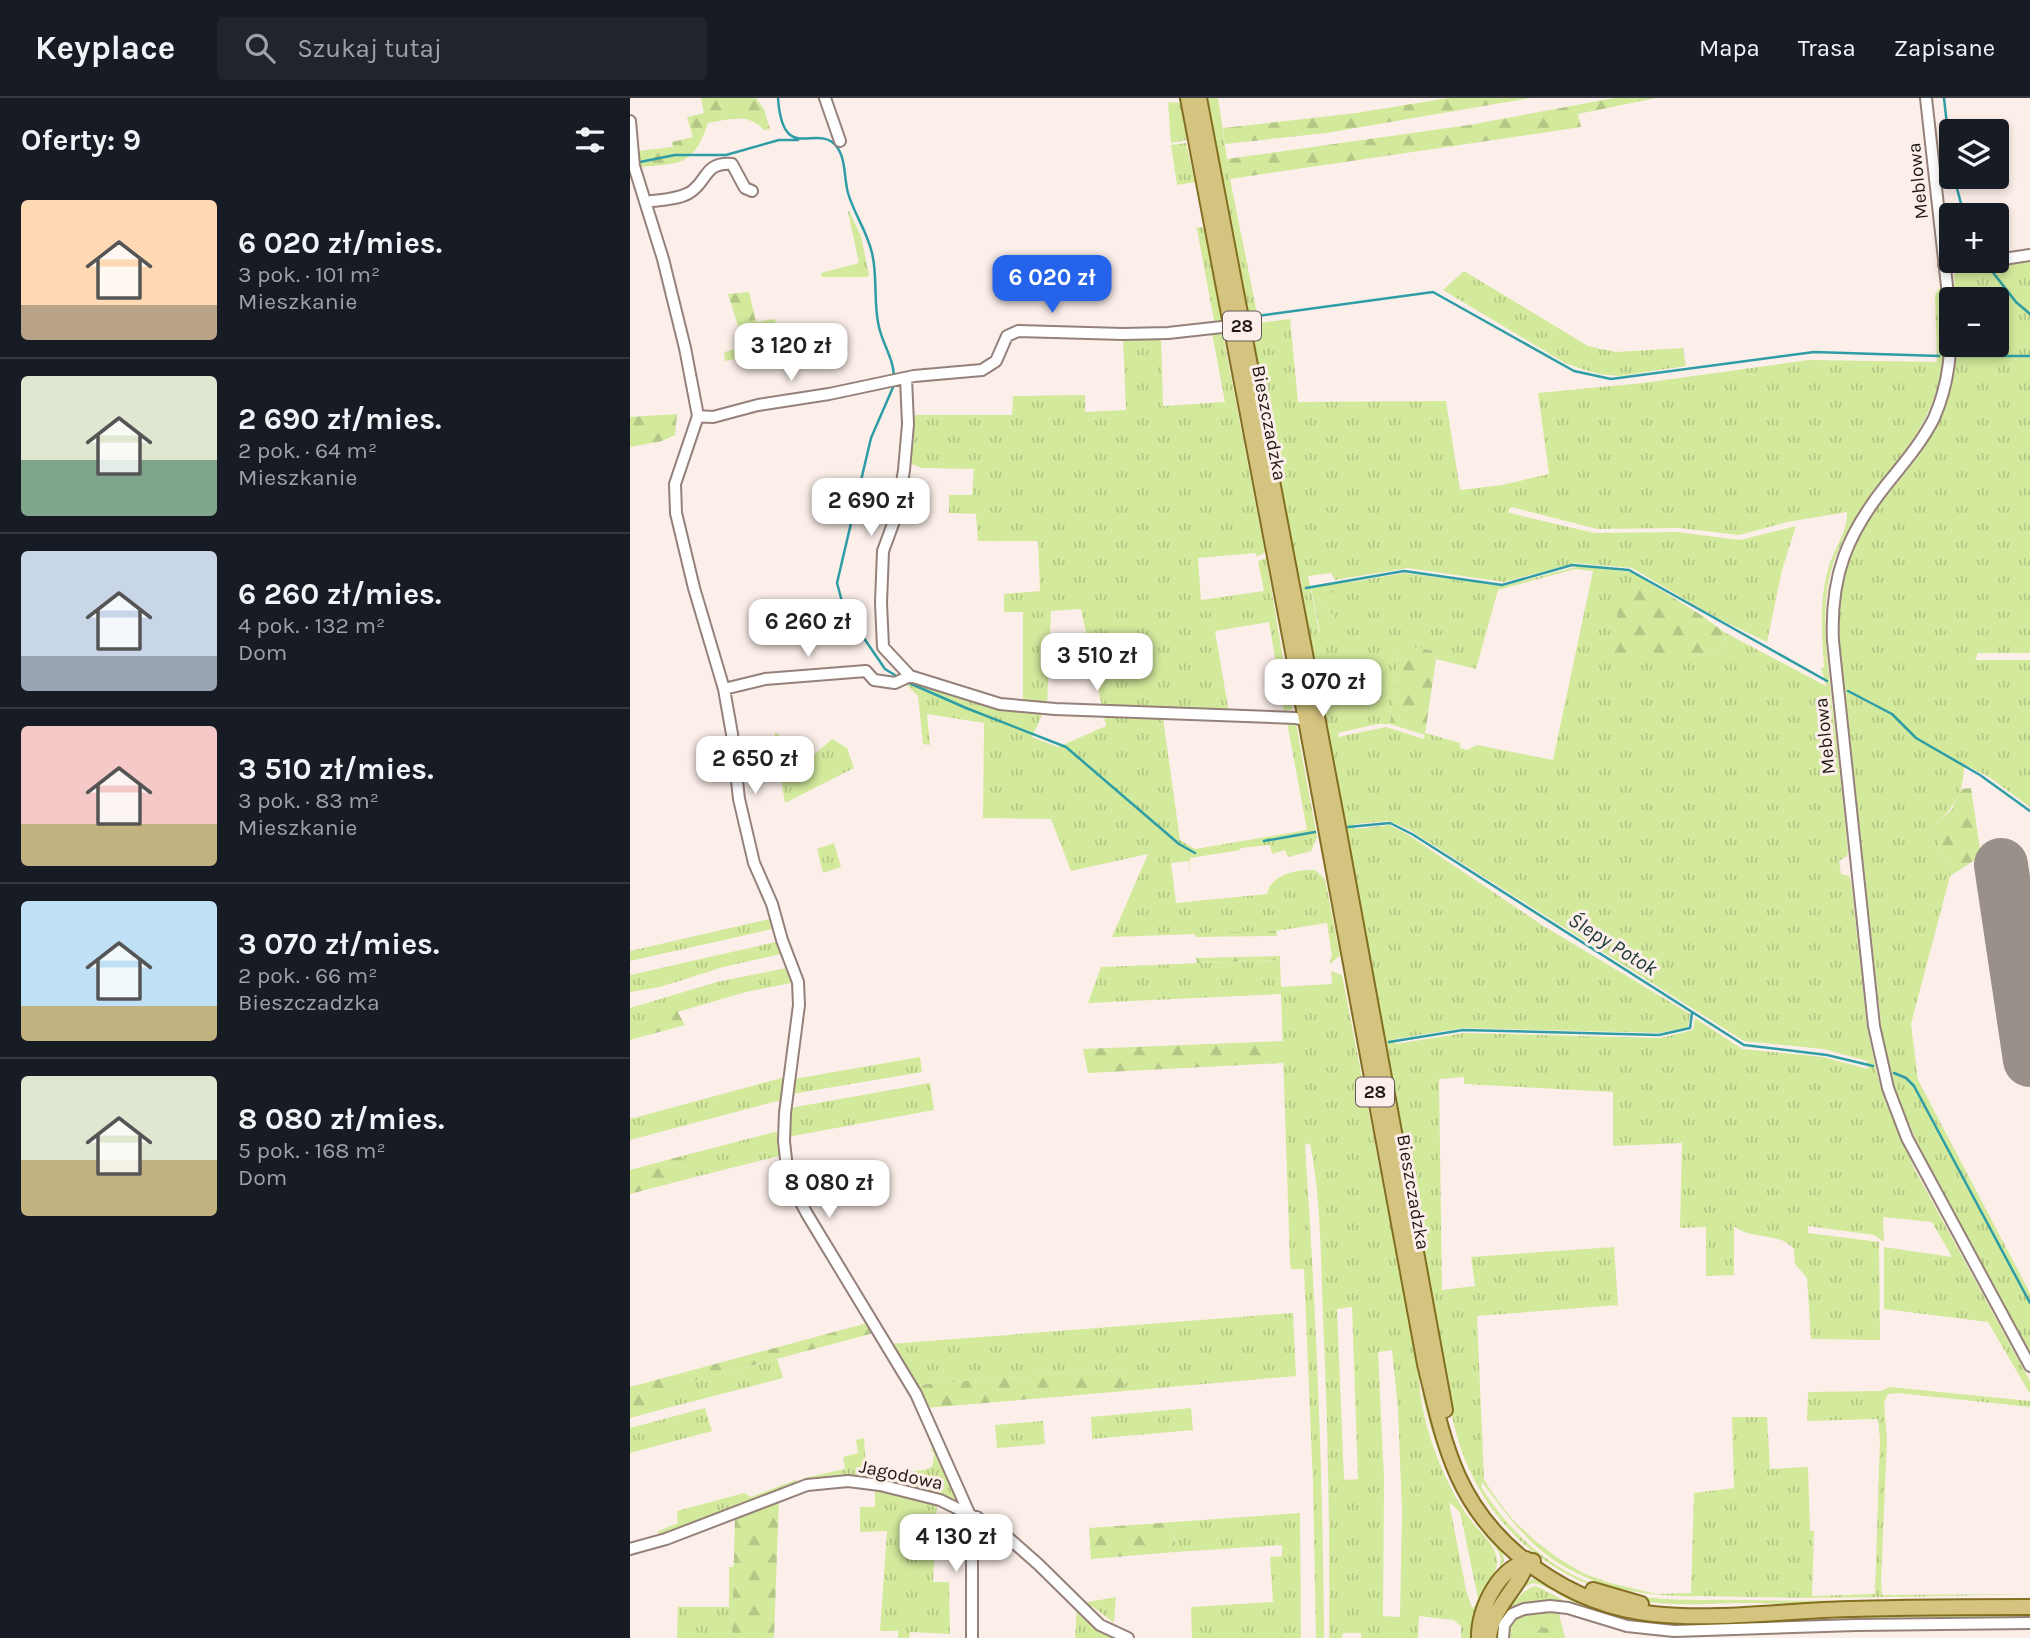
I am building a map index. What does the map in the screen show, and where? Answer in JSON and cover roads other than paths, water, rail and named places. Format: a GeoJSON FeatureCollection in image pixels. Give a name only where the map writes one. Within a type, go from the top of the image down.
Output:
{"type":"FeatureCollection","features":[{"type":"Feature","properties":{"kind":"main road","name":"Bieszczadzka"},"geometry":{"type":"LineString","coordinates":[[1188,98],[1428,1375],[1443,1436],[1459,1477],[1482,1515],[1496,1532],[1529,1558]]}},
{"type":"Feature","properties":{"kind":"main road","name":"Bieszczadzka"},"geometry":{"type":"LineString","coordinates":[[1199,98],[1448,1424],[1468,1479],[1504,1530],[1529,1558]]}},
{"type":"Feature","properties":{"kind":"main road"},"geometry":{"type":"LineString","coordinates":[[1489,1638],[1495,1614],[1509,1581],[1508,1560],[1496,1532]]}},
{"type":"Feature","properties":{"kind":"main road"},"geometry":{"type":"LineString","coordinates":[[1479,1638],[1483,1611],[1509,1581],[1526,1568],[1529,1558]]}},
{"type":"Feature","properties":{"kind":"main road","name":"28"},"geometry":{"type":"LineString","coordinates":[[1529,1558],[1548,1577],[1570,1591],[1612,1607],[1655,1615],[2030,1607]]}},
{"type":"Feature","properties":{"kind":"main road","name":"28"},"geometry":{"type":"LineString","coordinates":[[1529,1558],[1606,1595],[1649,1605],[1820,1610]]}},
{"type":"Feature","properties":{"kind":"main road"},"geometry":{"type":"LineString","coordinates":[[1509,1581],[1548,1577]]}},
{"type":"Feature","properties":{"kind":"street"},"geometry":{"type":"LineString","coordinates":[[825,98],[840,141]]}},
{"type":"Feature","properties":{"kind":"street","name":"Meblowa"},"geometry":{"type":"LineString","coordinates":[[1926,98],[1939,219]]}},
{"type":"Feature","properties":{"kind":"street"},"geometry":{"type":"LineString","coordinates":[[630,121],[634,166],[663,259],[698,416],[676,484],[676,513],[694,588],[724,689],[739,799],[752,852],[798,982],[799,1005],[785,1113],[784,1141],[788,1178],[916,1394],[973,1515],[972,1638]]}},
{"type":"Feature","properties":{"kind":"street"},"geometry":{"type":"LineString","coordinates":[[645,202],[678,198],[691,192],[714,166],[724,163],[732,164],[745,188],[752,191]]}},
{"type":"Feature","properties":{"kind":"street"},"geometry":{"type":"LineString","coordinates":[[2009,258],[2030,255]]}},
{"type":"Feature","properties":{"kind":"street","name":"Meblowa"},"geometry":{"type":"LineString","coordinates":[[1945,273],[1951,348],[1942,396],[1933,420],[1919,443],[1872,503],[1848,544],[1834,589],[1833,641],[1872,1013],[1886,1078],[1897,1115],[1917,1158],[2030,1366]]}},
{"type":"Feature","properties":{"kind":"street"},"geometry":{"type":"LineString","coordinates":[[698,416],[713,417],[758,405],[898,380],[986,369],[996,361],[1007,336],[1018,331],[1168,333],[1231,326]]}},
{"type":"Feature","properties":{"kind":"street"},"geometry":{"type":"LineString","coordinates":[[898,380],[908,424],[897,513],[883,551],[881,603],[883,647],[906,678],[1000,704],[1055,709],[1303,717]]}},
{"type":"Feature","properties":{"kind":"street"},"geometry":{"type":"LineString","coordinates":[[724,689],[765,679],[835,672],[866,671],[874,680],[895,683],[906,678]]}},
{"type":"Feature","properties":{"kind":"street","name":"Bieszczadzka"},"geometry":{"type":"LineString","coordinates":[[1312,694],[1312,706],[1303,717],[1311,723],[1320,737]]}},
{"type":"Feature","properties":{"kind":"street","name":"Jagodowa"},"geometry":{"type":"LineString","coordinates":[[630,1549],[666,1539],[807,1485],[848,1481],[887,1486],[932,1497],[973,1515],[1007,1536],[1100,1625],[1128,1638]]}},
{"type":"Feature","properties":{"kind":"street"},"geometry":{"type":"LineString","coordinates":[[1503,1638],[1504,1625],[1512,1614],[1524,1609],[1550,1606],[1568,1608],[1627,1626],[1674,1631],[2030,1623]]}},
{"type":"Feature","properties":{"kind":"waterway"},"geometry":{"type":"LineString","coordinates":[[778,98],[781,119],[787,131],[802,139],[829,140],[840,152],[848,193],[872,253],[877,318],[894,378]]}},
{"type":"Feature","properties":{"kind":"waterway"},"geometry":{"type":"LineString","coordinates":[[1944,98],[1946,119]]}},
{"type":"Feature","properties":{"kind":"waterway"},"geometry":{"type":"LineString","coordinates":[[640,162],[675,155],[726,155],[779,140],[798,140]]}},
{"type":"Feature","properties":{"kind":"waterway"},"geometry":{"type":"LineString","coordinates":[[1957,189],[1961,203]]}},
{"type":"Feature","properties":{"kind":"waterway"},"geometry":{"type":"LineString","coordinates":[[1993,273],[2016,302],[2030,314]]}},
{"type":"Feature","properties":{"kind":"waterway"},"geometry":{"type":"LineString","coordinates":[[1250,317],[1433,292],[1574,371],[1611,379],[1814,352],[1939,356]]}},
{"type":"Feature","properties":{"kind":"waterway"},"geometry":{"type":"LineString","coordinates":[[2009,356],[2030,356]]}},
{"type":"Feature","properties":{"kind":"waterway"},"geometry":{"type":"LineString","coordinates":[[894,385],[871,438],[837,583],[844,609],[885,669],[898,677]]}},
{"type":"Feature","properties":{"kind":"waterway"},"geometry":{"type":"LineString","coordinates":[[1306,588],[1404,571],[1502,585],[1572,565],[1629,570],[1827,681]]}},
{"type":"Feature","properties":{"kind":"waterway"},"geometry":{"type":"LineString","coordinates":[[907,682],[1066,747],[1179,844],[1195,853]]}},
{"type":"Feature","properties":{"kind":"waterway"},"geometry":{"type":"LineString","coordinates":[[1848,691],[1892,714],[1916,738],[1980,775],[2030,811]]}},
{"type":"Feature","properties":{"kind":"waterway","name":"Ślepy Potok"},"geometry":{"type":"LineString","coordinates":[[1348,827],[1390,823],[1412,834],[1744,1045],[1827,1055],[1873,1066]]}},
{"type":"Feature","properties":{"kind":"waterway"},"geometry":{"type":"LineString","coordinates":[[1264,841],[1315,832]]}},
{"type":"Feature","properties":{"kind":"waterway"},"geometry":{"type":"LineString","coordinates":[[1389,1042],[1463,1030],[1659,1035],[1690,1028],[1692,1013]]}},
{"type":"Feature","properties":{"kind":"waterway","name":"Ślepy Potok"},"geometry":{"type":"LineString","coordinates":[[1894,1073],[1906,1078],[1914,1086],[2030,1303]]}}]}
